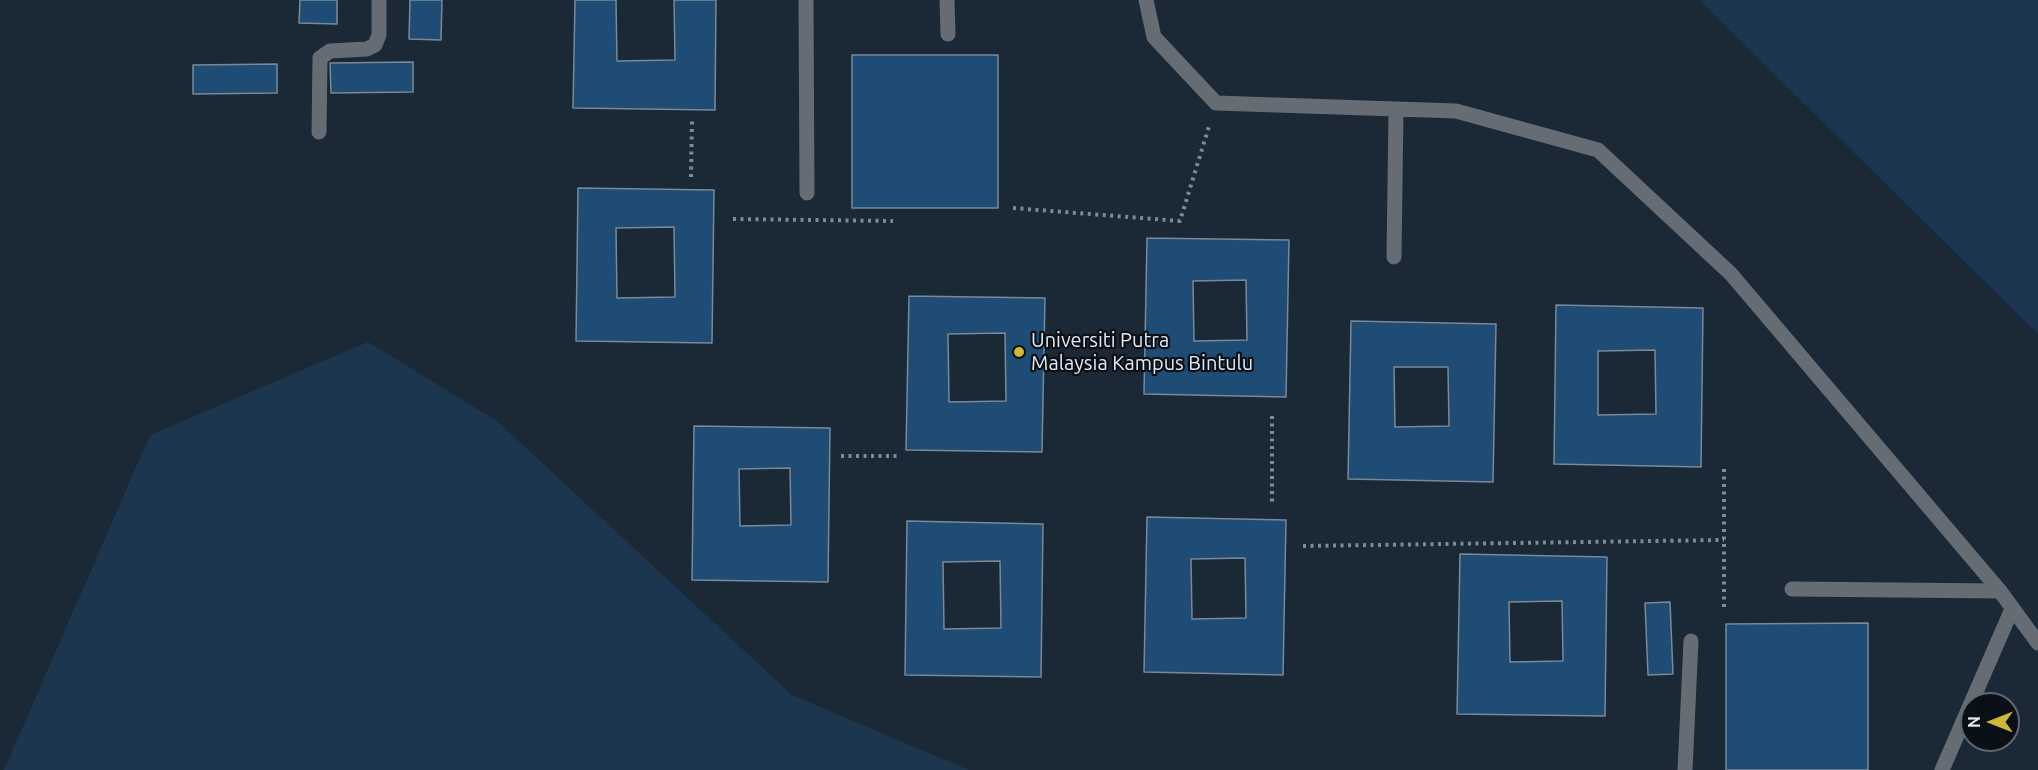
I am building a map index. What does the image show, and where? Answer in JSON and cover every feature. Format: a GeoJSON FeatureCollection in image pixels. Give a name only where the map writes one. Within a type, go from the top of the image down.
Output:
{"type":"FeatureCollection","features":[{"type":"Feature","properties":{"kind":"street"},"geometry":{"type":"LineString","coordinates":[[319,132],[320,58],[330,51],[367,49],[375,45],[379,35],[379,0]]}},
{"type":"Feature","properties":{"kind":"street"},"geometry":{"type":"LineString","coordinates":[[806,0],[807,193]]}},
{"type":"Feature","properties":{"kind":"street"},"geometry":{"type":"LineString","coordinates":[[947,0],[948,33]]}},
{"type":"Feature","properties":{"kind":"street"},"geometry":{"type":"LineString","coordinates":[[1146,0],[1154,38],[1216,103],[1456,111],[1598,150],[1731,274],[2000,591],[2038,644]]}},
{"type":"Feature","properties":{"kind":"street"},"geometry":{"type":"LineString","coordinates":[[1394,257],[1396,110]]}},
{"type":"Feature","properties":{"kind":"street"},"geometry":{"type":"LineString","coordinates":[[1792,589],[2000,591]]}},
{"type":"Feature","properties":{"kind":"street"},"geometry":{"type":"LineString","coordinates":[[1942,770],[2012,609]]}},
{"type":"Feature","properties":{"kind":"street"},"geometry":{"type":"LineString","coordinates":[[1685,770],[1691,641]]}},
{"type":"Feature","properties":{"kind":"path"},"geometry":{"type":"LineString","coordinates":[[1013,208],[1180,221],[1216,103]]}},
{"type":"Feature","properties":{"kind":"path"},"geometry":{"type":"LineString","coordinates":[[691,177],[692,120]]}},
{"type":"Feature","properties":{"kind":"path"},"geometry":{"type":"LineString","coordinates":[[733,219],[893,221]]}},
{"type":"Feature","properties":{"kind":"path"},"geometry":{"type":"LineString","coordinates":[[1272,416],[1272,506]]}},
{"type":"Feature","properties":{"kind":"path"},"geometry":{"type":"LineString","coordinates":[[841,456],[897,456]]}},
{"type":"Feature","properties":{"kind":"path"},"geometry":{"type":"LineString","coordinates":[[1724,469],[1724,607]]}},
{"type":"Feature","properties":{"kind":"path"},"geometry":{"type":"LineString","coordinates":[[1303,546],[1724,540]]}},
{"type":"Feature","properties":{"kind":"shaded area"},"geometry":{"type":"Polygon","coordinates":[[[1699,0],[2038,0],[2038,334],[1699,0]]]}},
{"type":"Feature","properties":{"kind":"shaded area"},"geometry":{"type":"Polygon","coordinates":[[[368,342],[497,421],[792,695],[969,770],[4,770],[150,435],[368,342]]]}},
{"type":"Feature","properties":{"kind":"building"},"geometry":{"type":"Polygon","coordinates":[[[300,0],[337,0],[337,24],[299,23],[300,0]]]}},
{"type":"Feature","properties":{"kind":"building"},"geometry":{"type":"Polygon","coordinates":[[[410,0],[442,0],[441,40],[409,39],[410,0]]]}},
{"type":"Feature","properties":{"kind":"building"},"geometry":{"type":"Polygon","coordinates":[[[575,0],[616,0],[617,61],[675,60],[674,0],[716,0],[715,110],[573,108],[575,0]]]}},
{"type":"Feature","properties":{"kind":"building"},"geometry":{"type":"Polygon","coordinates":[[[852,55],[998,55],[998,208],[852,208],[852,55]]]}},
{"type":"Feature","properties":{"kind":"building"},"geometry":{"type":"Polygon","coordinates":[[[413,62],[413,92],[331,93],[330,63],[413,62]]]}},
{"type":"Feature","properties":{"kind":"building"},"geometry":{"type":"Polygon","coordinates":[[[277,64],[277,93],[193,94],[193,65],[277,64]]]}},
{"type":"Feature","properties":{"kind":"building"},"geometry":{"type":"Polygon","coordinates":[[[578,188],[714,190],[712,343],[576,341],[578,188]],[[674,227],[616,228],[617,298],[675,297],[674,227]]]}},
{"type":"Feature","properties":{"kind":"building"},"geometry":{"type":"Polygon","coordinates":[[[1147,238],[1289,240],[1286,397],[1144,394],[1147,238]],[[1246,280],[1193,281],[1194,341],[1247,340],[1246,280]]]}},
{"type":"Feature","properties":{"kind":"building"},"geometry":{"type":"Polygon","coordinates":[[[909,296],[1045,298],[1042,452],[906,450],[909,296]],[[1005,333],[948,334],[949,402],[1006,401],[1005,333]]]}},
{"type":"Feature","properties":{"kind":"building"},"geometry":{"type":"Polygon","coordinates":[[[1556,305],[1703,308],[1701,467],[1554,464],[1556,305]],[[1655,350],[1598,351],[1598,415],[1656,414],[1655,350]]]}},
{"type":"Feature","properties":{"kind":"building"},"geometry":{"type":"Polygon","coordinates":[[[1351,321],[1496,324],[1493,482],[1348,479],[1351,321]],[[1394,367],[1395,427],[1449,426],[1448,367],[1394,367]]]}},
{"type":"Feature","properties":{"kind":"building"},"geometry":{"type":"Polygon","coordinates":[[[694,426],[830,428],[828,582],[692,580],[694,426]],[[790,468],[739,469],[740,526],[791,525],[790,468]]]}},
{"type":"Feature","properties":{"kind":"building"},"geometry":{"type":"Polygon","coordinates":[[[1147,517],[1286,520],[1283,675],[1144,672],[1147,517]],[[1245,558],[1191,559],[1192,619],[1246,618],[1245,558]]]}},
{"type":"Feature","properties":{"kind":"building"},"geometry":{"type":"Polygon","coordinates":[[[907,521],[1043,524],[1041,677],[905,675],[907,521]],[[1000,561],[943,562],[944,629],[1001,628],[1000,561]]]}},
{"type":"Feature","properties":{"kind":"building"},"geometry":{"type":"Polygon","coordinates":[[[1460,554],[1607,557],[1605,716],[1457,714],[1460,554]],[[1562,601],[1509,602],[1510,662],[1563,661],[1562,601]]]}},
{"type":"Feature","properties":{"kind":"building"},"geometry":{"type":"Polygon","coordinates":[[[1670,602],[1673,674],[1648,675],[1645,603],[1670,602]]]}},
{"type":"Feature","properties":{"kind":"building"},"geometry":{"type":"Polygon","coordinates":[[[1868,623],[1868,770],[1726,770],[1726,624],[1868,623]]]}},
{"type":"Feature","properties":{"kind":"place","name":"Universiti Putra Malaysia Kampus Bintulu"},"geometry":{"type":"Point","coordinates":[1019,352]}}]}
